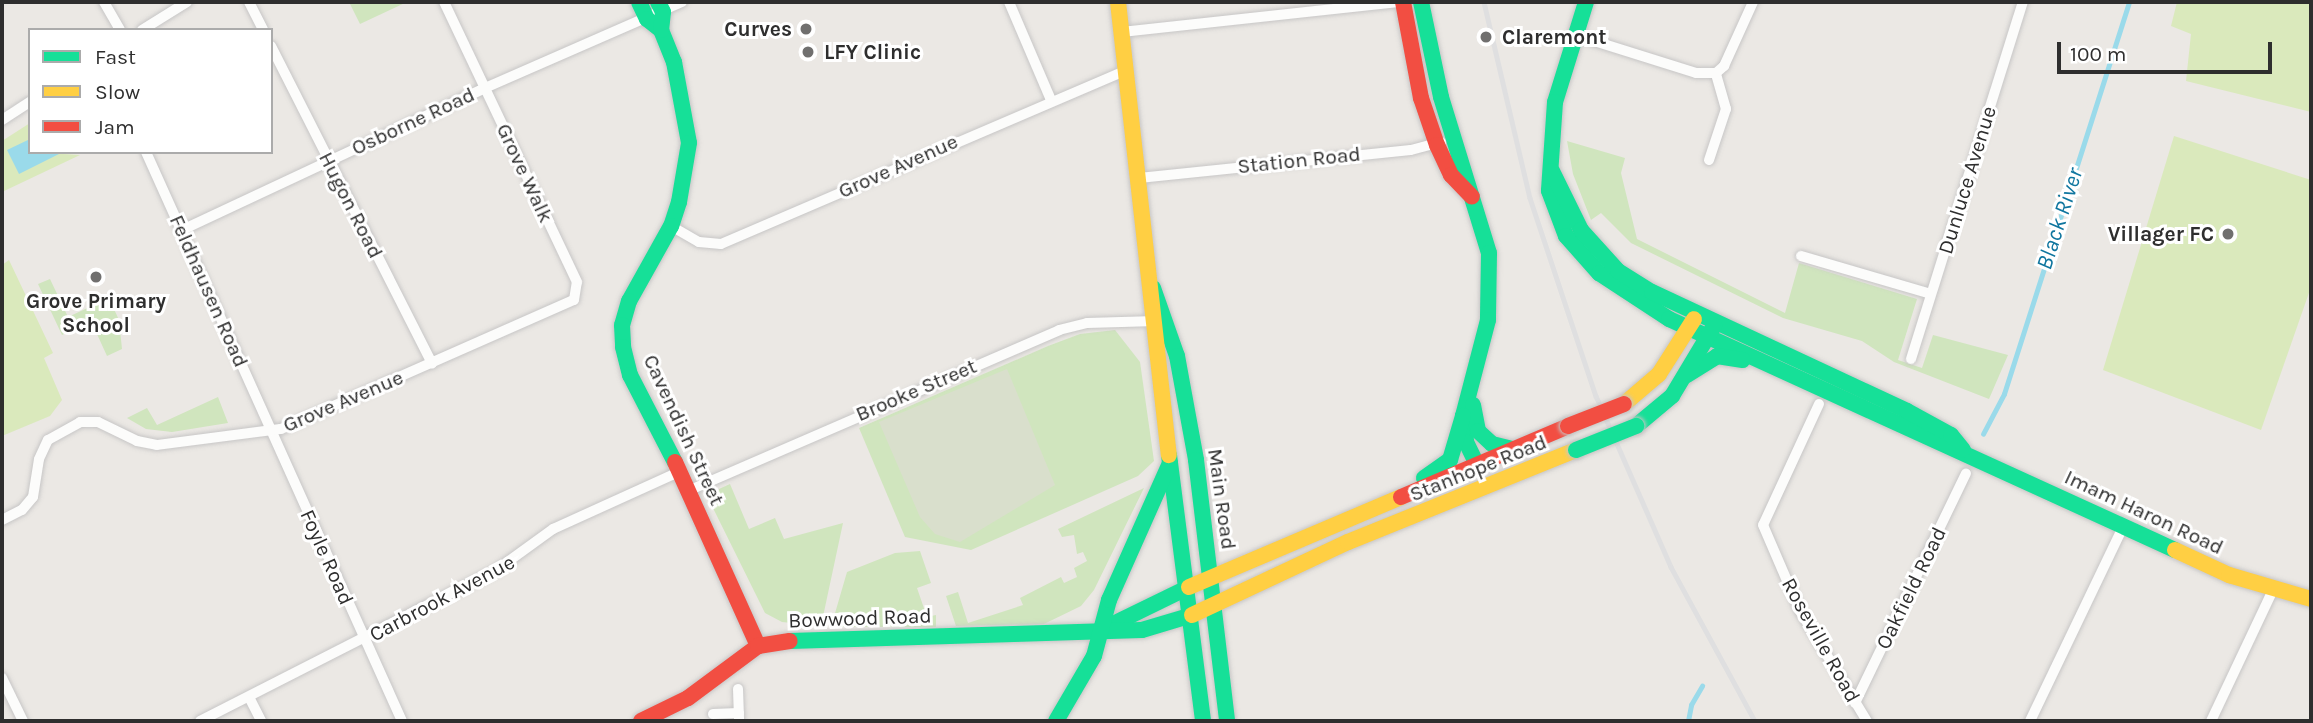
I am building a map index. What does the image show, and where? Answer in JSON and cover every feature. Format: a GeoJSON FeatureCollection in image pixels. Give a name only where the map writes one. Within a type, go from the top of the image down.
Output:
{"type":"FeatureCollection","features":[{"type":"Feature","properties":{"kind":"main road"},"geometry":{"type":"LineString","coordinates":[[639,2],[647,19],[661,30]]}},
{"type":"Feature","properties":{"kind":"main road","name":"Main Road"},"geometry":{"type":"LineString","coordinates":[[1118,2],[1159,321],[1171,461],[1189,587],[1203,721]]}},
{"type":"Feature","properties":{"kind":"main road"},"geometry":{"type":"LineString","coordinates":[[1401,2],[1416,73],[1437,145],[1451,175],[1474,199]]}},
{"type":"Feature","properties":{"kind":"main road"},"geometry":{"type":"LineString","coordinates":[[1378,509],[1446,465],[1471,392],[1488,320],[1491,276],[1474,199],[1450,127],[1421,2]]}},
{"type":"Feature","properties":{"kind":"main road","name":"Imam Haron Road"},"geometry":{"type":"LineString","coordinates":[[1586,2],[1555,102],[1549,164],[1551,207],[1566,236],[1599,273],[1689,328],[1822,398],[1944,448],[1964,450],[2229,575],[2311,599]]}},
{"type":"Feature","properties":{"kind":"main road","name":"Cavendish Street"},"geometry":{"type":"LineString","coordinates":[[660,7],[661,30],[679,81],[689,143],[671,226],[632,295],[622,336],[634,382],[690,490],[758,646]]}},
{"type":"Feature","properties":{"kind":"main road","name":"Imam Haron Road"},"geometry":{"type":"LineString","coordinates":[[1549,164],[1581,230],[1603,257],[1635,282],[1907,411],[1951,435],[1964,450]]}},
{"type":"Feature","properties":{"kind":"main road","name":"Stanhope Road"},"geometry":{"type":"LineString","coordinates":[[1212,577],[1624,404],[1659,374],[1697,313]]}},
{"type":"Feature","properties":{"kind":"main road","name":"Main Road"},"geometry":{"type":"LineString","coordinates":[[1159,321],[1182,380],[1212,577],[1227,721]]}},
{"type":"Feature","properties":{"kind":"main road","name":"Stanhope Road"},"geometry":{"type":"LineString","coordinates":[[1215,605],[1348,542],[1636,426],[1662,409],[1687,375],[1716,321]]}},
{"type":"Feature","properties":{"kind":"main road"},"geometry":{"type":"LineString","coordinates":[[1687,375],[1709,358],[1725,355],[1822,398]]}},
{"type":"Feature","properties":{"kind":"main road"},"geometry":{"type":"LineString","coordinates":[[1471,392],[1478,431],[1492,444],[1512,449]]}},
{"type":"Feature","properties":{"kind":"main road"},"geometry":{"type":"LineString","coordinates":[[1463,416],[1466,442],[1477,465],[1494,471],[1557,449],[1573,451]]}},
{"type":"Feature","properties":{"kind":"main road"},"geometry":{"type":"LineString","coordinates":[[1056,721],[1089,668],[1103,629],[1109,600],[1171,461]]}},
{"type":"Feature","properties":{"kind":"main road","name":"Bowwood Road"},"geometry":{"type":"LineString","coordinates":[[1103,629],[1212,577]]}},
{"type":"Feature","properties":{"kind":"main road","name":"Bowwood Road"},"geometry":{"type":"LineString","coordinates":[[758,646],[1103,629],[1142,630],[1215,605]]}},
{"type":"Feature","properties":{"kind":"main road"},"geometry":{"type":"LineString","coordinates":[[641,721],[701,690],[758,646]]}},
{"type":"Feature","properties":{"kind":"street"},"geometry":{"type":"LineString","coordinates":[[104,2],[119,28]]}},
{"type":"Feature","properties":{"kind":"street"},"geometry":{"type":"LineString","coordinates":[[145,28],[187,2]]}},
{"type":"Feature","properties":{"kind":"street"},"geometry":{"type":"LineString","coordinates":[[249,2],[262,28]]}},
{"type":"Feature","properties":{"kind":"street","name":"Grove Walk"},"geometry":{"type":"LineString","coordinates":[[444,2],[577,282],[574,300],[567,304]]}},
{"type":"Feature","properties":{"kind":"street","name":"Osborne Road"},"geometry":{"type":"LineString","coordinates":[[182,230],[485,88],[647,19],[660,7],[682,2]]}},
{"type":"Feature","properties":{"kind":"street"},"geometry":{"type":"LineString","coordinates":[[1009,2],[1051,100]]}},
{"type":"Feature","properties":{"kind":"street"},"geometry":{"type":"LineString","coordinates":[[1122,32],[1401,2]]}},
{"type":"Feature","properties":{"kind":"street"},"geometry":{"type":"LineString","coordinates":[[1575,34],[1696,72],[1716,73],[1724,66],[1753,2]]}},
{"type":"Feature","properties":{"kind":"street","name":"Dunluce Avenue"},"geometry":{"type":"LineString","coordinates":[[1911,359],[2023,2]]}},
{"type":"Feature","properties":{"kind":"street","name":"Hugon Road"},"geometry":{"type":"LineString","coordinates":[[273,50],[432,364]]}},
{"type":"Feature","properties":{"kind":"street","name":"Grove Avenue"},"geometry":{"type":"LineString","coordinates":[[671,226],[699,242],[721,244],[1126,70]]}},
{"type":"Feature","properties":{"kind":"street"},"geometry":{"type":"LineString","coordinates":[[1709,160],[1726,109],[1716,73]]}},
{"type":"Feature","properties":{"kind":"street"},"geometry":{"type":"LineString","coordinates":[[2,120],[28,103]]}},
{"type":"Feature","properties":{"kind":"street"},"geometry":{"type":"LineString","coordinates":[[1437,145],[1450,127]]}},
{"type":"Feature","properties":{"kind":"street","name":"Station Road"},"geometry":{"type":"LineString","coordinates":[[1139,178],[1437,145]]}},
{"type":"Feature","properties":{"kind":"street","name":"Feldhausen Road"},"geometry":{"type":"LineString","coordinates":[[147,154],[271,431]]}},
{"type":"Feature","properties":{"kind":"street"},"geometry":{"type":"LineString","coordinates":[[1801,256],[1931,294]]}},
{"type":"Feature","properties":{"kind":"street","name":"Grove Avenue"},"geometry":{"type":"LineString","coordinates":[[2,520],[22,509],[33,497],[39,459],[48,440],[80,422],[99,422],[142,443],[157,445],[271,431],[567,304]]}},
{"type":"Feature","properties":{"kind":"street","name":"Brooke Street"},"geometry":{"type":"LineString","coordinates":[[690,490],[1059,330],[1159,321]]}},
{"type":"Feature","properties":{"kind":"street","name":"Roseville Road"},"geometry":{"type":"LineString","coordinates":[[1822,398],[1763,525],[1800,611],[1867,721]]}},
{"type":"Feature","properties":{"kind":"street","name":"Foyle Road"},"geometry":{"type":"LineString","coordinates":[[271,431],[402,721]]}},
{"type":"Feature","properties":{"kind":"street","name":"Carbrook Avenue"},"geometry":{"type":"LineString","coordinates":[[200,721],[517,558],[553,529],[681,471]]}},
{"type":"Feature","properties":{"kind":"street","name":"Oakfield Road"},"geometry":{"type":"LineString","coordinates":[[1855,703],[1966,473]]}},
{"type":"Feature","properties":{"kind":"street"},"geometry":{"type":"LineString","coordinates":[[2030,721],[2124,525]]}},
{"type":"Feature","properties":{"kind":"street"},"geometry":{"type":"LineString","coordinates":[[2211,721],[2273,590]]}},
{"type":"Feature","properties":{"kind":"street"},"geometry":{"type":"LineString","coordinates":[[2,678],[23,721]]}},
{"type":"Feature","properties":{"kind":"street"},"geometry":{"type":"LineString","coordinates":[[713,713],[739,717],[738,689]]}},
{"type":"Feature","properties":{"kind":"street"},"geometry":{"type":"LineString","coordinates":[[249,697],[261,721]]}},
{"type":"Feature","properties":{"kind":"green space"},"geometry":{"type":"Polygon","coordinates":[[[349,2],[407,2],[360,24],[349,2]]]}},
{"type":"Feature","properties":{"kind":"green space"},"geometry":{"type":"Polygon","coordinates":[[[2177,2],[2311,2],[2311,112],[2186,81],[2191,34],[2171,26],[2177,2]]]}},
{"type":"Feature","properties":{"kind":"green space"},"geometry":{"type":"Polygon","coordinates":[[[28,124],[28,154],[80,155],[2,192],[2,141],[28,124]]]}},
{"type":"Feature","properties":{"kind":"green space","name":"Villager FC"},"geometry":{"type":"Polygon","coordinates":[[[2174,136],[2311,180],[2311,287],[2261,430],[2103,370],[2174,136]]]}},
{"type":"Feature","properties":{"kind":"green space"},"geometry":{"type":"Polygon","coordinates":[[[1567,141],[1625,158],[1621,173],[1637,239],[1785,313],[1799,263],[1917,299],[1898,360],[1922,368],[1933,335],[2008,355],[1989,399],[1894,362],[1862,341],[1783,318],[1631,243],[1601,213],[1591,220],[1573,174],[1567,141]]]}},
{"type":"Feature","properties":{"kind":"green space"},"geometry":{"type":"Polygon","coordinates":[[[9,260],[53,353],[44,358],[62,400],[50,416],[2,436],[2,265],[9,260]]]}},
{"type":"Feature","properties":{"kind":"green space"},"geometry":{"type":"Polygon","coordinates":[[[50,279],[68,317],[109,298],[119,320],[122,349],[107,356],[91,321],[62,335],[38,284],[50,279]]]}},
{"type":"Feature","properties":{"kind":"green space"},"geometry":{"type":"Polygon","coordinates":[[[1115,330],[1140,362],[1154,461],[1138,476],[971,550],[905,537],[859,428],[1048,346],[1080,334],[1115,330]]]}},
{"type":"Feature","properties":{"kind":"green space"},"geometry":{"type":"Polygon","coordinates":[[[1007,369],[1055,485],[960,542],[935,534],[920,517],[879,422],[1007,369]]]}},
{"type":"Feature","properties":{"kind":"green space"},"geometry":{"type":"Polygon","coordinates":[[[218,397],[228,423],[172,432],[146,429],[127,418],[147,408],[157,425],[218,397]]]}},
{"type":"Feature","properties":{"kind":"green space"},"geometry":{"type":"Polygon","coordinates":[[[730,484],[749,529],[775,518],[784,539],[843,523],[821,626],[782,622],[765,613],[712,506],[719,489],[730,484]]]}},
{"type":"Feature","properties":{"kind":"green space"},"geometry":{"type":"Polygon","coordinates":[[[1144,488],[1094,590],[1081,606],[1044,624],[956,626],[946,596],[958,592],[968,623],[1023,605],[1020,598],[1061,577],[1064,583],[1077,577],[1074,568],[1087,561],[1083,552],[1077,554],[1074,535],[1062,537],[1058,529],[1144,488]]]}},
{"type":"Feature","properties":{"kind":"green space"},"geometry":{"type":"Polygon","coordinates":[[[920,551],[931,583],[917,588],[927,617],[936,615],[936,627],[831,627],[847,572],[895,553],[920,551]]]}},
{"type":"Feature","properties":{"kind":"water"},"geometry":{"type":"Polygon","coordinates":[[[28,140],[28,154],[59,154],[19,174],[7,150],[28,140]]]}},
{"type":"Feature","properties":{"kind":"waterway","name":"Black River"},"geometry":{"type":"LineString","coordinates":[[1983,434],[2004,394],[2129,2]]}},
{"type":"Feature","properties":{"kind":"waterway","name":"Black River"},"geometry":{"type":"LineString","coordinates":[[1688,721],[1691,705],[1702,686]]}},
{"type":"Feature","properties":{"kind":"railway"},"geometry":{"type":"LineString","coordinates":[[1484,2],[1530,198],[1596,396],[1671,567],[1755,721]]}},
{"type":"Feature","properties":{"kind":"traffic: fast"},"geometry":{"type":"LineString","coordinates":[[639,2],[647,19],[661,30],[674,62],[689,143],[679,202],[671,226],[629,301],[622,325],[623,347],[630,375],[675,462]]}},
{"type":"Feature","properties":{"kind":"traffic: fast"},"geometry":{"type":"LineString","coordinates":[[658,2],[663,12],[661,30]]}},
{"type":"Feature","properties":{"kind":"traffic: fast"},"geometry":{"type":"LineString","coordinates":[[1421,2],[1441,97],[1489,253],[1488,320],[1463,416],[1466,442],[1477,465]]}},
{"type":"Feature","properties":{"kind":"traffic: fast"},"geometry":{"type":"LineString","coordinates":[[1586,2],[1555,102],[1549,191],[1566,236],[1599,273],[1669,319],[2175,550]]}},
{"type":"Feature","properties":{"kind":"traffic: fast"},"geometry":{"type":"LineString","coordinates":[[1552,171],[1581,230],[1618,271],[1652,292],[1907,411],[1951,435],[1963,450]]}},
{"type":"Feature","properties":{"kind":"traffic: fast"},"geometry":{"type":"LineString","coordinates":[[1153,288],[1177,356],[1196,460],[1227,721]]}},
{"type":"Feature","properties":{"kind":"traffic: fast"},"geometry":{"type":"LineString","coordinates":[[1636,426],[1672,396],[1714,326]]}},
{"type":"Feature","properties":{"kind":"traffic: fast"},"geometry":{"type":"LineString","coordinates":[[1687,375],[1717,356],[1743,360]]}},
{"type":"Feature","properties":{"kind":"traffic: fast"},"geometry":{"type":"LineString","coordinates":[[1473,405],[1478,431],[1492,444],[1512,449]]}},
{"type":"Feature","properties":{"kind":"traffic: fast"},"geometry":{"type":"LineString","coordinates":[[1424,478],[1450,460],[1463,416]]}},
{"type":"Feature","properties":{"kind":"traffic: fast"},"geometry":{"type":"LineString","coordinates":[[1576,450],[1636,426]]}},
{"type":"Feature","properties":{"kind":"traffic: fast"},"geometry":{"type":"LineString","coordinates":[[1169,455],[1203,721]]}},
{"type":"Feature","properties":{"kind":"traffic: fast"},"geometry":{"type":"LineString","coordinates":[[1056,721],[1094,656],[1109,600],[1170,463]]}},
{"type":"Feature","properties":{"kind":"traffic: fast"},"geometry":{"type":"LineString","coordinates":[[1103,629],[1189,587]]}},
{"type":"Feature","properties":{"kind":"traffic: fast"},"geometry":{"type":"LineString","coordinates":[[790,641],[1142,630],[1192,615]]}},
{"type":"Feature","properties":{"kind":"traffic: slow"},"geometry":{"type":"LineString","coordinates":[[1118,2],[1169,455]]}},
{"type":"Feature","properties":{"kind":"traffic: slow"},"geometry":{"type":"LineString","coordinates":[[1624,404],[1659,374],[1694,319]]}},
{"type":"Feature","properties":{"kind":"traffic: slow"},"geometry":{"type":"LineString","coordinates":[[1192,615],[1348,542],[1576,450]]}},
{"type":"Feature","properties":{"kind":"traffic: slow"},"geometry":{"type":"LineString","coordinates":[[1189,587],[1401,497]]}},
{"type":"Feature","properties":{"kind":"traffic: slow"},"geometry":{"type":"LineString","coordinates":[[2175,550],[2229,575],[2311,599]]}},
{"type":"Feature","properties":{"kind":"traffic: jam"},"geometry":{"type":"LineString","coordinates":[[1403,2],[1421,98],[1437,145],[1451,175],[1472,197]]}},
{"type":"Feature","properties":{"kind":"traffic: jam"},"geometry":{"type":"LineString","coordinates":[[1568,426],[1624,404]]}},
{"type":"Feature","properties":{"kind":"traffic: jam"},"geometry":{"type":"LineString","coordinates":[[1401,497],[1568,426]]}},
{"type":"Feature","properties":{"kind":"traffic: jam"},"geometry":{"type":"LineString","coordinates":[[675,462],[758,646]]}},
{"type":"Feature","properties":{"kind":"traffic: jam"},"geometry":{"type":"LineString","coordinates":[[641,721],[688,698],[758,646],[790,641]]}},
{"type":"Feature","properties":{"kind":"place","name":"Curves"},"geometry":{"type":"Point","coordinates":[806,29]}},
{"type":"Feature","properties":{"kind":"place","name":"Claremont"},"geometry":{"type":"Point","coordinates":[1486,37]}},
{"type":"Feature","properties":{"kind":"place","name":"LFY Clinic"},"geometry":{"type":"Point","coordinates":[808,52]}},
{"type":"Feature","properties":{"kind":"place","name":"Villager FC"},"geometry":{"type":"Point","coordinates":[2228,234]}},
{"type":"Feature","properties":{"kind":"place","name":"Grove Primary School"},"geometry":{"type":"Point","coordinates":[96,277]}}]}
